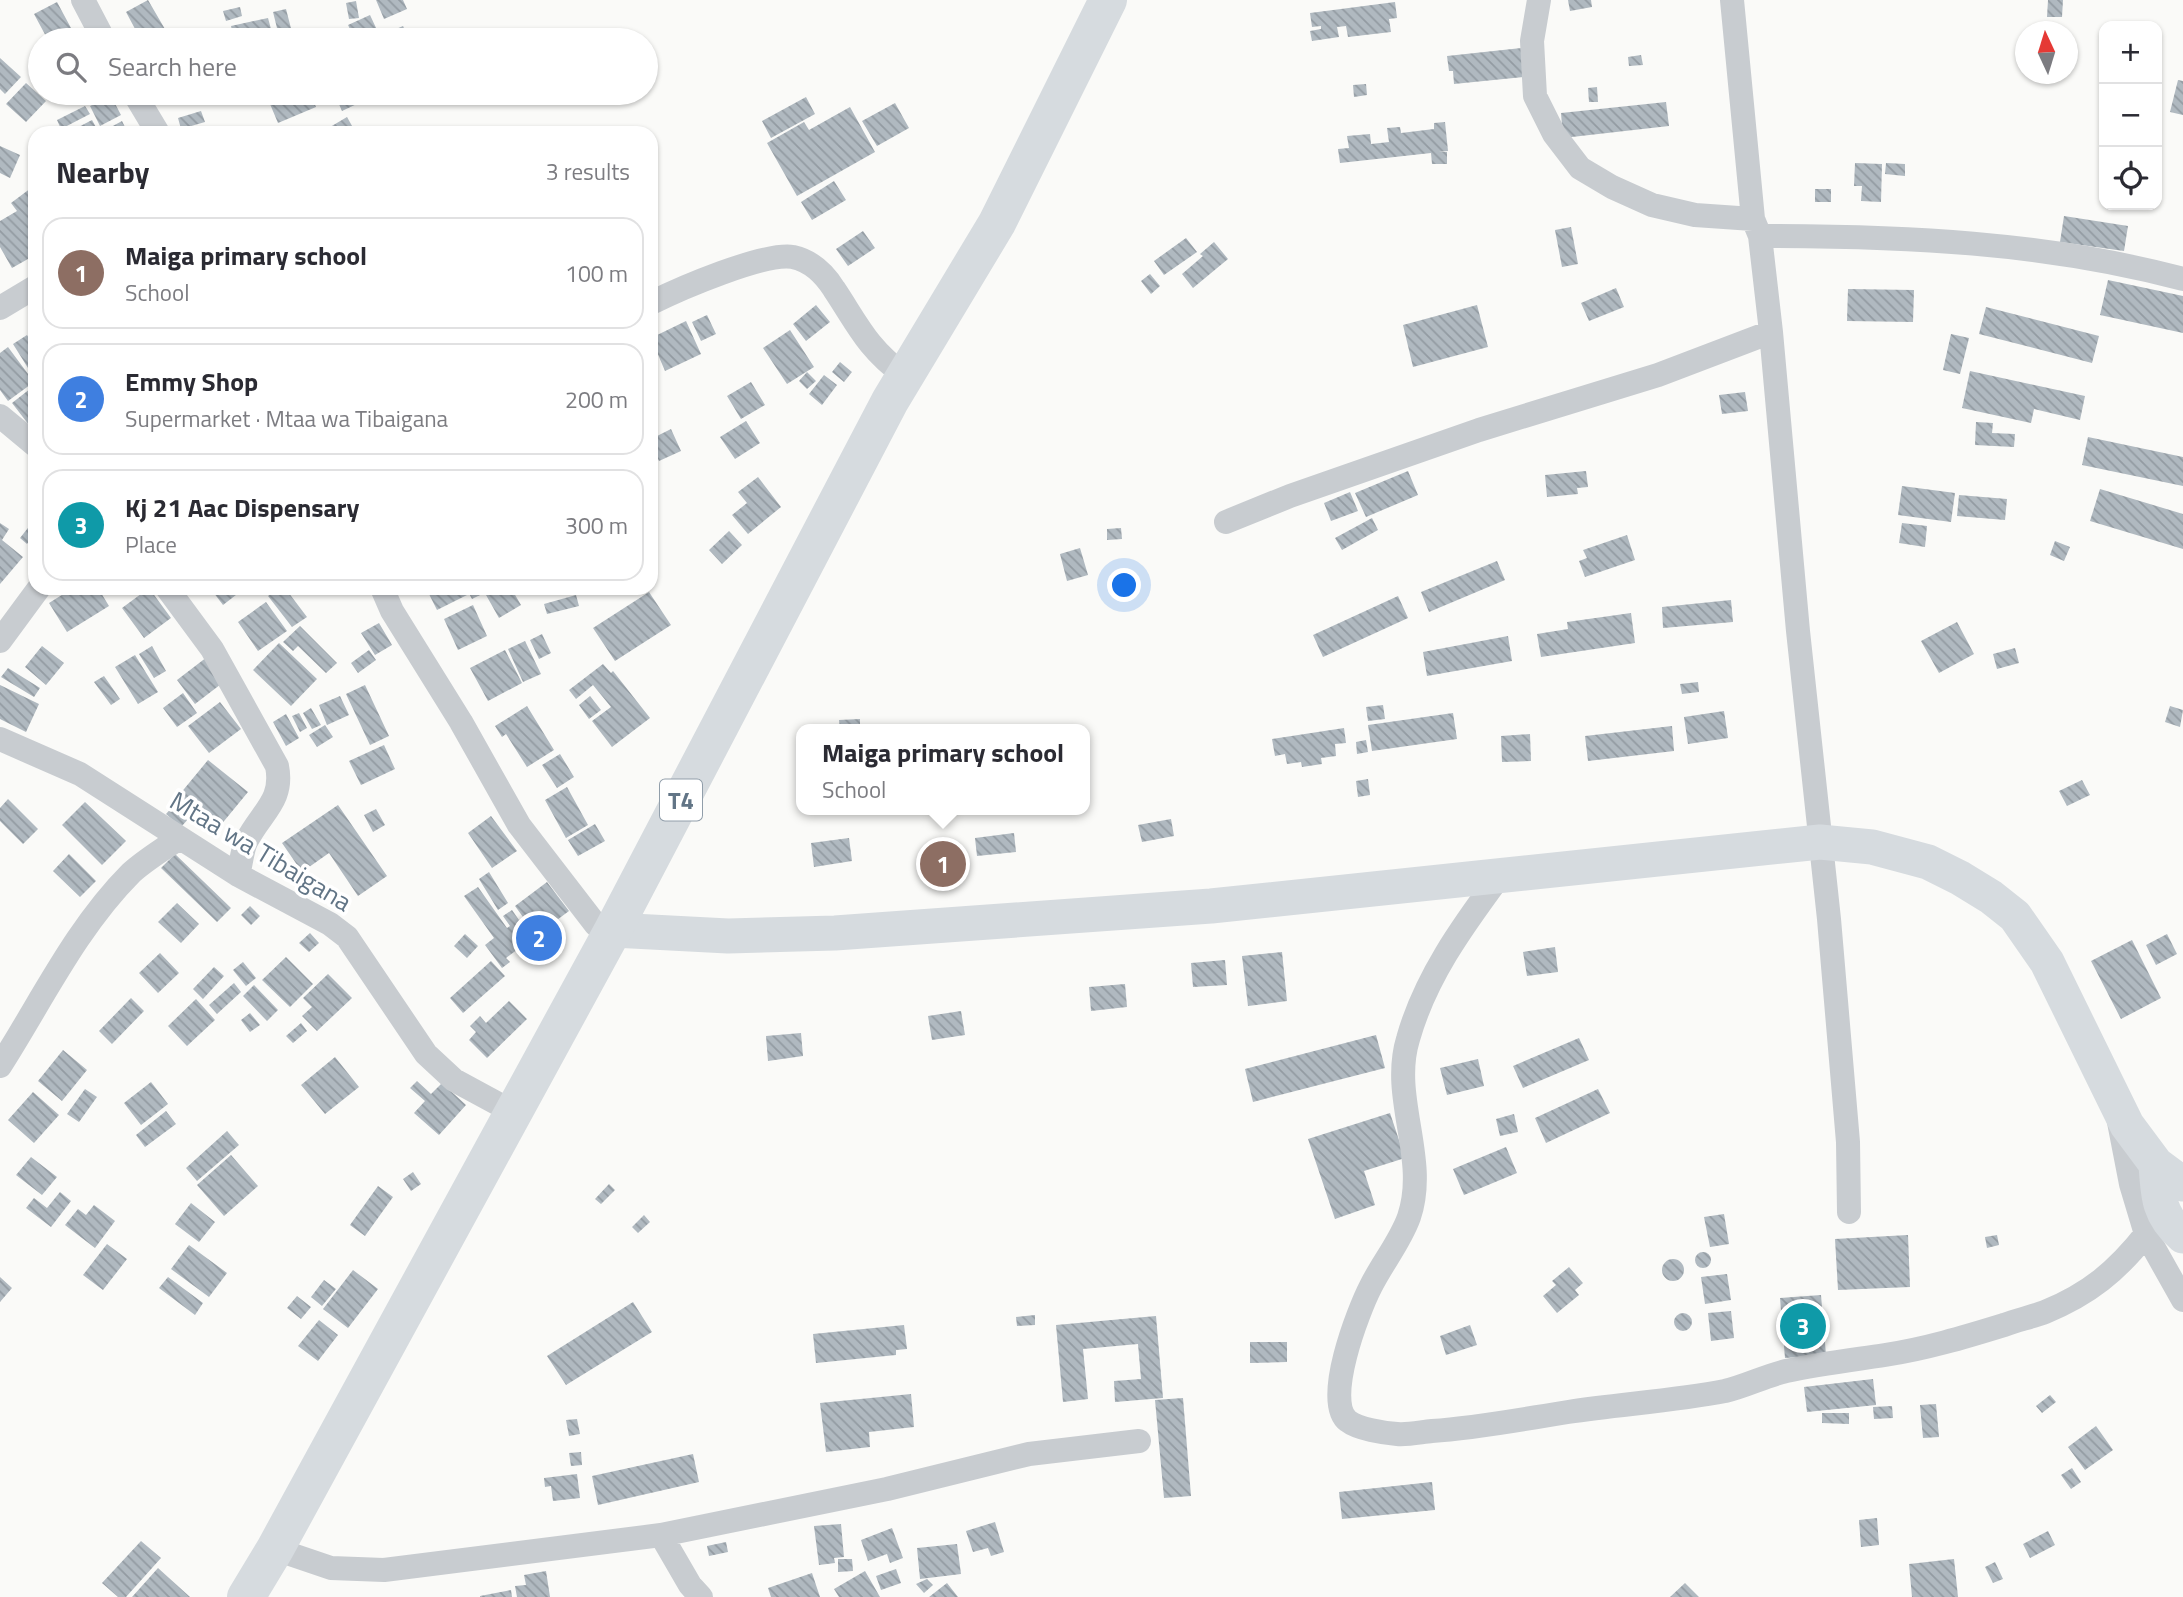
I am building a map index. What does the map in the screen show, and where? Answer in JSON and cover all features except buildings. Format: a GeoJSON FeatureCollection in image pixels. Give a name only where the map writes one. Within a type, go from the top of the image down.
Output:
{"type":"FeatureCollection","features":[{"type":"Feature","properties":{"kind":"highway","name":"T4"},"geometry":{"type":"LineString","coordinates":[[246,1597],[515,1113],[904,375],[997,223],[1108,0]]}},
{"type":"Feature","properties":{"kind":"street"},"geometry":{"type":"LineString","coordinates":[[1539,0],[1532,41],[1535,96],[1553,134],[1580,168],[1612,187],[1652,205],[1756,227],[1961,241],[2023,248],[2137,267],[2183,279]]}},
{"type":"Feature","properties":{"kind":"street"},"geometry":{"type":"LineString","coordinates":[[1732,0],[1756,227],[1771,332],[1786,510],[1841,1046],[1848,1142],[1849,1212]]}},
{"type":"Feature","properties":{"kind":"street"},"geometry":{"type":"LineString","coordinates":[[94,5],[101,28]]}},
{"type":"Feature","properties":{"kind":"street"},"geometry":{"type":"LineString","coordinates":[[141,105],[154,126]]}},
{"type":"Feature","properties":{"kind":"street"},"geometry":{"type":"LineString","coordinates":[[658,300],[770,257],[790,257],[807,261],[826,278],[872,348],[904,375]]}},
{"type":"Feature","properties":{"kind":"street"},"geometry":{"type":"LineString","coordinates":[[0,308],[28,291]]}},
{"type":"Feature","properties":{"kind":"street"},"geometry":{"type":"LineString","coordinates":[[1226,522],[1290,496],[1479,430],[1658,375],[1771,332]]}},
{"type":"Feature","properties":{"kind":"street"},"geometry":{"type":"LineString","coordinates":[[0,416],[28,439]]}},
{"type":"Feature","properties":{"kind":"street"},"geometry":{"type":"LineString","coordinates":[[0,641],[34,595]]}},
{"type":"Feature","properties":{"kind":"street"},"geometry":{"type":"LineString","coordinates":[[172,595],[212,649],[276,766],[278,793],[245,845],[238,875]]}},
{"type":"Feature","properties":{"kind":"street"},"geometry":{"type":"LineString","coordinates":[[385,595],[519,825],[596,925],[613,930],[728,936],[835,933],[1211,906],[1820,842],[1872,847],[1928,862],[1960,877],[1991,897],[2015,916],[2033,939],[2047,962],[2127,1125],[2169,1174],[2158,1200],[2170,1226],[2183,1236]]}},
{"type":"Feature","properties":{"kind":"street","name":"Mtaa wa Tibaigana"},"geometry":{"type":"LineString","coordinates":[[0,738],[80,774],[238,875],[330,924],[347,937],[426,1054],[454,1080],[515,1113]]}},
{"type":"Feature","properties":{"kind":"street"},"geometry":{"type":"LineString","coordinates":[[0,1066],[64,961],[114,892],[133,872],[179,838]]}},
{"type":"Feature","properties":{"kind":"street"},"geometry":{"type":"LineString","coordinates":[[1499,877],[1460,930],[1435,973],[1406,1044],[1404,1076],[1416,1163],[1416,1189],[1409,1216],[1395,1247],[1371,1286],[1342,1368],[1338,1406],[1351,1424],[1396,1434],[1502,1423],[1729,1390],[1781,1372],[1839,1360],[1906,1351],[1985,1331],[2044,1312],[2094,1288],[2127,1258],[2146,1234]]}},
{"type":"Feature","properties":{"kind":"street"},"geometry":{"type":"LineString","coordinates":[[2114,1099],[2131,1184],[2146,1234],[2183,1300]]}},
{"type":"Feature","properties":{"kind":"street"},"geometry":{"type":"LineString","coordinates":[[275,1549],[331,1568],[384,1570],[661,1535],[863,1494],[1029,1454],[1139,1441]]}},
{"type":"Feature","properties":{"kind":"street"},"geometry":{"type":"LineString","coordinates":[[661,1535],[690,1585],[701,1597]]}},
{"type":"Feature","properties":{"kind":"place","name":"Maiga primary school"},"geometry":{"type":"Point","coordinates":[943,864]}},
{"type":"Feature","properties":{"kind":"place","name":"Emmy Shop"},"geometry":{"type":"Point","coordinates":[539,938]}},
{"type":"Feature","properties":{"kind":"place","name":"Kj 21 Aac Dispensary"},"geometry":{"type":"Point","coordinates":[1803,1326]}}]}
